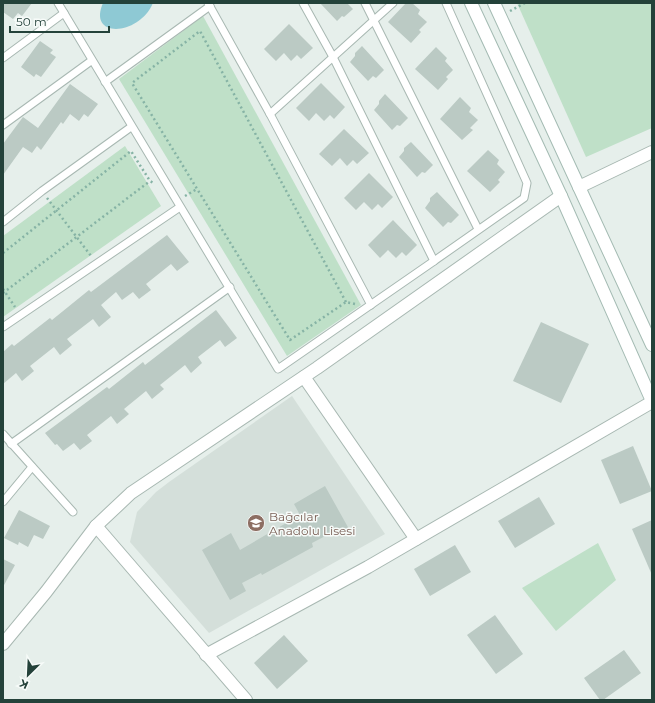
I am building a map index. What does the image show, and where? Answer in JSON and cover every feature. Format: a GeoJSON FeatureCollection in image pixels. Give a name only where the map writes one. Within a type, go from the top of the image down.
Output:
{"type":"FeatureCollection","features":[{"type":"Feature","properties":{"kind":"street"},"geometry":{"type":"LineString","coordinates":[[206,655],[416,539],[652,401],[471,3]]}},
{"type":"Feature","properties":{"kind":"street"},"geometry":{"type":"LineString","coordinates":[[494,3],[652,345]]}},
{"type":"Feature","properties":{"kind":"street"},"geometry":{"type":"LineString","coordinates":[[579,187],[652,152]]}},
{"type":"Feature","properties":{"kind":"street"},"geometry":{"type":"LineString","coordinates":[[3,644],[46,592],[96,526],[131,493],[304,377],[560,196]]}},
{"type":"Feature","properties":{"kind":"street"},"geometry":{"type":"LineString","coordinates":[[304,377],[416,539]]}},
{"type":"Feature","properties":{"kind":"street"},"geometry":{"type":"LineString","coordinates":[[96,526],[246,700]]}},
{"type":"Feature","properties":{"kind":"lane"},"geometry":{"type":"LineString","coordinates":[[58,3],[180,208],[230,287],[278,370],[524,198],[527,183],[446,3]]}},
{"type":"Feature","properties":{"kind":"lane"},"geometry":{"type":"LineString","coordinates":[[302,3],[333,58],[434,261]]}},
{"type":"Feature","properties":{"kind":"lane"},"geometry":{"type":"LineString","coordinates":[[365,3],[478,229]]}},
{"type":"Feature","properties":{"kind":"lane"},"geometry":{"type":"LineString","coordinates":[[270,114],[393,3]]}},
{"type":"Feature","properties":{"kind":"lane"},"geometry":{"type":"LineString","coordinates":[[105,82],[209,5],[270,114],[371,305]]}},
{"type":"Feature","properties":{"kind":"lane"},"geometry":{"type":"LineString","coordinates":[[3,58],[64,13]]}},
{"type":"Feature","properties":{"kind":"lane"},"geometry":{"type":"LineString","coordinates":[[3,125],[91,60]]}},
{"type":"Feature","properties":{"kind":"lane"},"geometry":{"type":"LineString","coordinates":[[3,222],[42,191],[131,127]]}},
{"type":"Feature","properties":{"kind":"lane"},"geometry":{"type":"LineString","coordinates":[[3,327],[96,263],[180,208]]}},
{"type":"Feature","properties":{"kind":"lane"},"geometry":{"type":"LineString","coordinates":[[11,444],[230,287]]}},
{"type":"Feature","properties":{"kind":"lane"},"geometry":{"type":"LineString","coordinates":[[3,434],[73,512]]}},
{"type":"Feature","properties":{"kind":"lane"},"geometry":{"type":"LineString","coordinates":[[3,502],[32,467]]}},
{"type":"Feature","properties":{"kind":"path"},"geometry":{"type":"LineString","coordinates":[[500,16],[525,3]]}},
{"type":"Feature","properties":{"kind":"path"},"geometry":{"type":"LineString","coordinates":[[200,31],[346,302],[290,340],[132,83],[200,31]]}},
{"type":"Feature","properties":{"kind":"path"},"geometry":{"type":"LineString","coordinates":[[3,253],[130,151]]}},
{"type":"Feature","properties":{"kind":"path"},"geometry":{"type":"LineString","coordinates":[[20,315],[4,291],[150,181]]}},
{"type":"Feature","properties":{"kind":"path"},"geometry":{"type":"LineString","coordinates":[[42,191],[96,263]]}},
{"type":"Feature","properties":{"kind":"shaded area","name":"Bağcılar Anadolu Lisesi"},"geometry":{"type":"Polygon","coordinates":[[[292,396],[385,534],[209,633],[130,542],[137,512],[156,492],[169,482],[292,396]]]}},
{"type":"Feature","properties":{"kind":"green space"},"geometry":{"type":"Polygon","coordinates":[[[517,3],[652,3],[652,128],[586,157],[517,3]]]}},
{"type":"Feature","properties":{"kind":"green space"},"geometry":{"type":"Polygon","coordinates":[[[203,16],[361,305],[287,356],[119,79],[203,16]]]}},
{"type":"Feature","properties":{"kind":"green space"},"geometry":{"type":"Polygon","coordinates":[[[125,146],[161,206],[3,317],[3,236],[125,146]]]}},
{"type":"Feature","properties":{"kind":"green space"},"geometry":{"type":"Polygon","coordinates":[[[598,543],[616,580],[556,631],[522,588],[598,543]]]}},
{"type":"Feature","properties":{"kind":"water"},"geometry":{"type":"Polygon","coordinates":[[[103,3],[153,3],[146,14],[137,22],[127,27],[117,29],[108,28],[102,23],[100,15],[103,3]]]}},
{"type":"Feature","properties":{"kind":"building"},"geometry":{"type":"Polygon","coordinates":[[[3,3],[32,3],[22,16],[18,13],[13,19],[3,12],[3,3]]]}},
{"type":"Feature","properties":{"kind":"building"},"geometry":{"type":"Polygon","coordinates":[[[320,3],[347,3],[353,9],[337,21],[320,3]]]}},
{"type":"Feature","properties":{"kind":"building"},"geometry":{"type":"Polygon","coordinates":[[[406,3],[412,3],[420,10],[418,14],[427,22],[419,30],[421,32],[411,43],[388,22],[406,3]]]}},
{"type":"Feature","properties":{"kind":"building"},"geometry":{"type":"Polygon","coordinates":[[[289,24],[313,48],[301,59],[297,55],[291,61],[284,53],[276,61],[264,49],[289,24]]]}},
{"type":"Feature","properties":{"kind":"building"},"geometry":{"type":"Polygon","coordinates":[[[40,41],[53,50],[50,53],[56,57],[41,77],[36,74],[34,77],[21,67],[40,41]]]}},
{"type":"Feature","properties":{"kind":"building"},"geometry":{"type":"Polygon","coordinates":[[[362,46],[384,70],[376,78],[373,76],[368,81],[350,62],[355,56],[355,53],[362,46]]]}},
{"type":"Feature","properties":{"kind":"building"},"geometry":{"type":"Polygon","coordinates":[[[436,47],[447,58],[445,61],[453,70],[446,77],[448,79],[438,90],[415,69],[436,47]]]}},
{"type":"Feature","properties":{"kind":"building"},"geometry":{"type":"Polygon","coordinates":[[[321,83],[345,107],[334,119],[330,115],[324,121],[316,113],[309,121],[296,108],[321,83]]]}},
{"type":"Feature","properties":{"kind":"building"},"geometry":{"type":"Polygon","coordinates":[[[70,84],[98,104],[88,117],[84,114],[79,121],[70,114],[63,124],[61,122],[41,150],[37,146],[32,153],[23,147],[3,175],[3,144],[23,117],[38,128],[70,84]]]}},
{"type":"Feature","properties":{"kind":"building"},"geometry":{"type":"Polygon","coordinates":[[[385,94],[408,118],[400,126],[397,125],[392,130],[374,110],[385,94]]]}},
{"type":"Feature","properties":{"kind":"building"},"geometry":{"type":"Polygon","coordinates":[[[460,97],[471,108],[469,112],[478,120],[470,128],[473,130],[462,140],[440,119],[460,97]]]}},
{"type":"Feature","properties":{"kind":"building"},"geometry":{"type":"Polygon","coordinates":[[[344,129],[369,153],[357,164],[353,160],[347,166],[340,158],[332,166],[319,154],[344,129]]]}},
{"type":"Feature","properties":{"kind":"building"},"geometry":{"type":"Polygon","coordinates":[[[411,142],[433,165],[425,173],[422,172],[417,177],[399,157],[404,151],[404,148],[411,142]]]}},
{"type":"Feature","properties":{"kind":"building"},"geometry":{"type":"Polygon","coordinates":[[[488,150],[499,160],[497,164],[505,172],[498,180],[500,182],[490,192],[467,171],[488,150]]]}},
{"type":"Feature","properties":{"kind":"building"},"geometry":{"type":"Polygon","coordinates":[[[369,173],[393,197],[382,208],[378,204],[372,210],[364,202],[356,210],[344,198],[369,173]]]}},
{"type":"Feature","properties":{"kind":"building"},"geometry":{"type":"Polygon","coordinates":[[[437,192],[459,215],[451,223],[448,222],[443,227],[425,208],[430,201],[430,198],[437,192]]]}},
{"type":"Feature","properties":{"kind":"building"},"geometry":{"type":"Polygon","coordinates":[[[393,220],[417,245],[406,256],[402,252],[396,258],[388,250],[380,258],[368,245],[393,220]]]}},
{"type":"Feature","properties":{"kind":"building"},"geometry":{"type":"Polygon","coordinates":[[[167,235],[189,262],[177,271],[171,264],[146,284],[151,290],[139,299],[133,292],[122,300],[116,292],[101,305],[111,317],[99,327],[93,319],[67,339],[72,345],[60,355],[54,347],[30,366],[34,371],[22,381],[16,373],[3,384],[3,352],[12,344],[14,346],[50,318],[52,320],[89,290],[91,292],[167,235]]]}},
{"type":"Feature","properties":{"kind":"building"},"geometry":{"type":"Polygon","coordinates":[[[216,310],[237,338],[225,347],[220,340],[198,357],[202,363],[191,373],[185,365],[160,385],[164,389],[152,399],[146,391],[124,409],[129,414],[117,424],[111,416],[87,435],[92,441],[80,450],[74,443],[63,451],[57,444],[55,445],[45,433],[107,387],[109,389],[143,362],[145,365],[216,310]]]}},
{"type":"Feature","properties":{"kind":"building"},"geometry":{"type":"Polygon","coordinates":[[[541,322],[589,344],[561,403],[513,381],[541,322]]]}},
{"type":"Feature","properties":{"kind":"building"},"geometry":{"type":"Polygon","coordinates":[[[633,446],[652,491],[620,504],[601,460],[633,446]]]}},
{"type":"Feature","properties":{"kind":"building"},"geometry":{"type":"Polygon","coordinates":[[[325,486],[349,529],[337,536],[333,532],[312,543],[313,547],[262,575],[261,573],[242,583],[246,591],[230,600],[202,550],[231,533],[240,550],[300,515],[294,504],[325,486]]]}},
{"type":"Feature","properties":{"kind":"building"},"geometry":{"type":"Polygon","coordinates":[[[539,497],[555,524],[515,548],[498,521],[539,497]]]}},
{"type":"Feature","properties":{"kind":"building"},"geometry":{"type":"Polygon","coordinates":[[[19,510],[50,526],[43,539],[34,535],[28,547],[19,542],[18,545],[4,538],[19,510]]]}},
{"type":"Feature","properties":{"kind":"building"},"geometry":{"type":"Polygon","coordinates":[[[652,520],[652,575],[632,529],[652,520]]]}},
{"type":"Feature","properties":{"kind":"building"},"geometry":{"type":"Polygon","coordinates":[[[455,545],[471,572],[430,596],[414,569],[455,545]]]}},
{"type":"Feature","properties":{"kind":"building"},"geometry":{"type":"Polygon","coordinates":[[[3,559],[15,565],[3,587],[3,559]]]}},
{"type":"Feature","properties":{"kind":"building"},"geometry":{"type":"Polygon","coordinates":[[[495,615],[523,654],[496,674],[467,635],[495,615]]]}},
{"type":"Feature","properties":{"kind":"building"},"geometry":{"type":"Polygon","coordinates":[[[284,635],[308,661],[277,689],[254,663],[284,635]]]}},
{"type":"Feature","properties":{"kind":"building"},"geometry":{"type":"Polygon","coordinates":[[[624,650],[641,673],[603,700],[600,700],[584,678],[624,650]]]}},
{"type":"Feature","properties":{"kind":"place","name":"Bağcılar Anadolu Lisesi"},"geometry":{"type":"Point","coordinates":[256,523]}}]}
